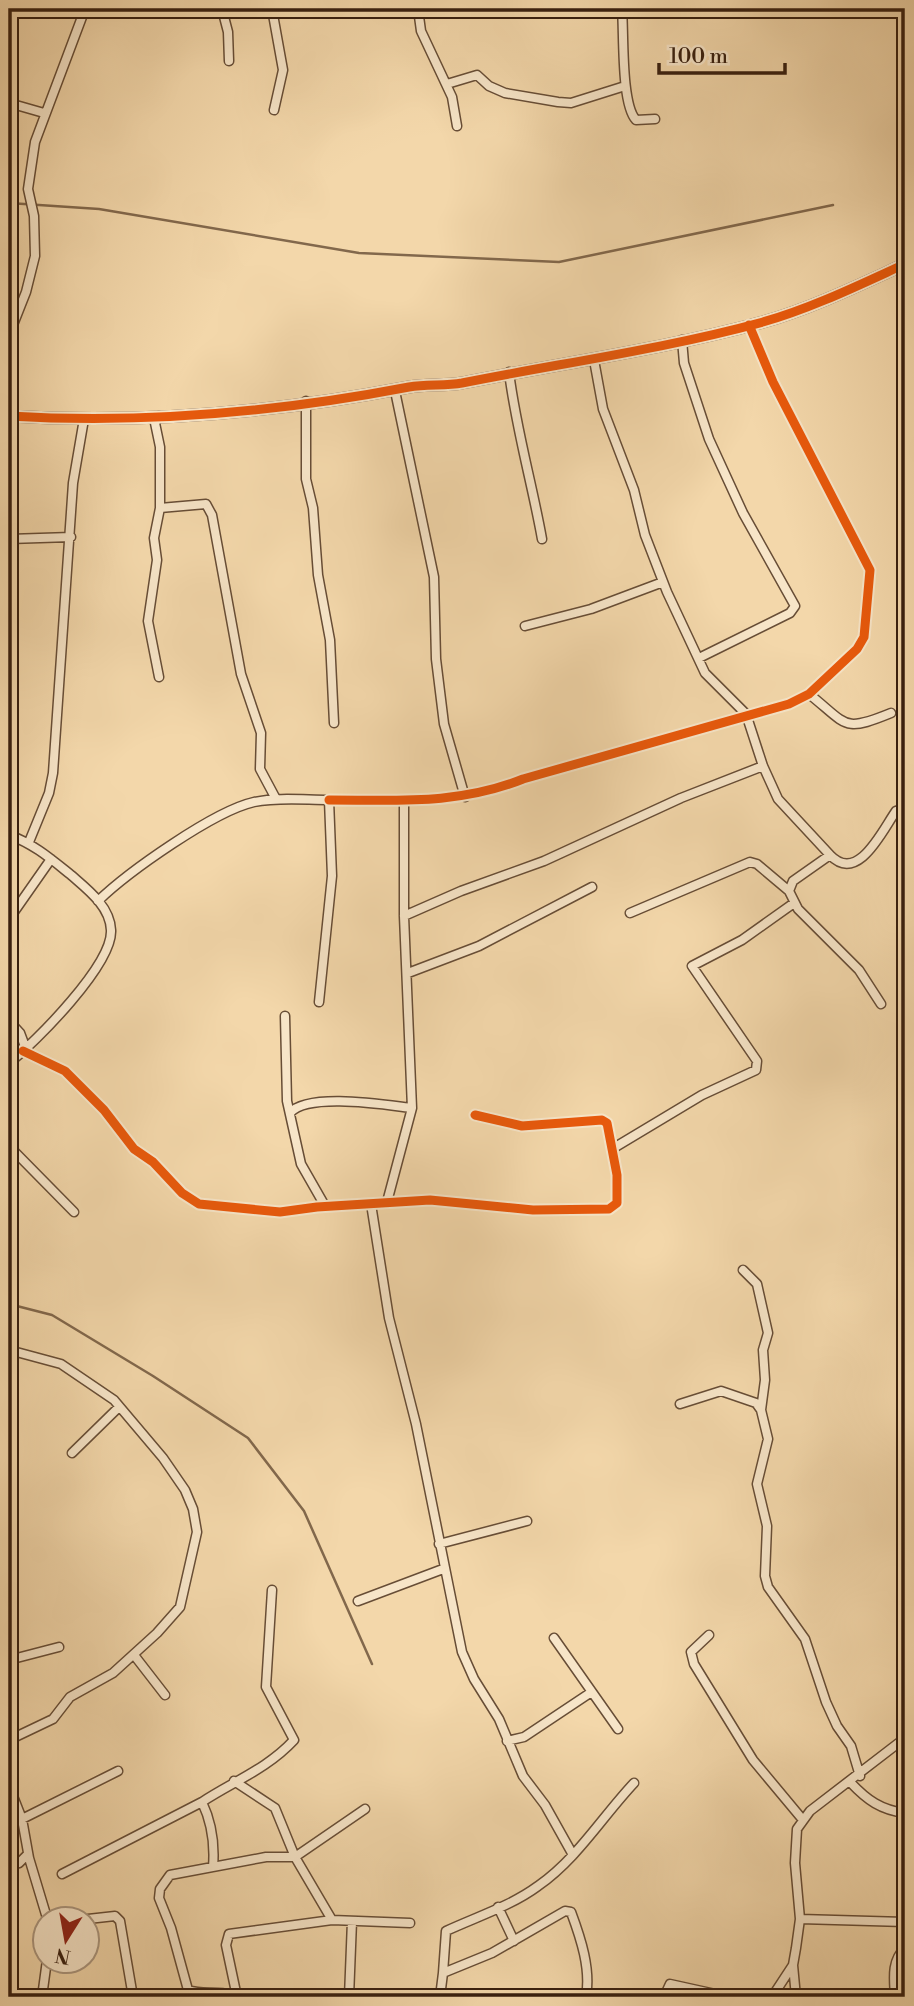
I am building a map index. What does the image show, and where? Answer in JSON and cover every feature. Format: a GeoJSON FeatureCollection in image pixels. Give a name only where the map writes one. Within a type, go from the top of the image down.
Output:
{"type":"FeatureCollection","features":[{"type":"Feature","properties":{"kind":"street"},"geometry":{"type":"LineString","coordinates":[[9,335],[26,292],[35,256],[34,216],[29,180],[35,142],[44,113],[79,31],[85,9]]}},
{"type":"Feature","properties":{"kind":"street"},"geometry":{"type":"LineString","coordinates":[[222,9],[228,32],[229,61]]}},
{"type":"Feature","properties":{"kind":"street"},"geometry":{"type":"LineString","coordinates":[[272,9],[283,70],[274,110]]}},
{"type":"Feature","properties":{"kind":"street"},"geometry":{"type":"LineString","coordinates":[[418,9],[421,31],[447,84],[457,126]]}},
{"type":"Feature","properties":{"kind":"street"},"geometry":{"type":"LineString","coordinates":[[622,9],[625,86],[630,114],[636,120],[655,118]]}},
{"type":"Feature","properties":{"kind":"street"},"geometry":{"type":"LineString","coordinates":[[447,84],[477,75],[489,86],[505,93],[571,103],[625,86]]}},
{"type":"Feature","properties":{"kind":"street"},"geometry":{"type":"LineString","coordinates":[[9,103],[44,113]]}},
{"type":"Feature","properties":{"kind":"street"},"geometry":{"type":"LineString","coordinates":[[9,416],[84,419],[159,416],[459,384],[509,372],[594,360],[749,325],[829,298],[905,264]]}},
{"type":"Feature","properties":{"kind":"street"},"geometry":{"type":"LineString","coordinates":[[99,901],[152,858],[223,814],[254,802],[465,797],[789,704],[809,694],[857,649],[863,637],[870,570],[773,382],[749,325]]}},
{"type":"Feature","properties":{"kind":"street"},"geometry":{"type":"LineString","coordinates":[[682,340],[684,363],[716,457],[743,513],[795,606],[790,612],[699,659]]}},
{"type":"Feature","properties":{"kind":"street"},"geometry":{"type":"LineString","coordinates":[[594,360],[603,409],[635,490],[645,535],[663,582],[705,673],[747,714],[763,766],[778,799],[830,855],[838,862],[849,864],[863,859],[896,811],[905,808]]}},
{"type":"Feature","properties":{"kind":"street"},"geometry":{"type":"LineString","coordinates":[[509,372],[519,439],[531,480],[542,539]]}},
{"type":"Feature","properties":{"kind":"street"},"geometry":{"type":"LineString","coordinates":[[395,391],[434,577],[436,659],[444,724],[465,797]]}},
{"type":"Feature","properties":{"kind":"street"},"geometry":{"type":"LineString","coordinates":[[306,401],[306,478],[313,508],[320,587],[330,640],[334,723]]}},
{"type":"Feature","properties":{"kind":"street"},"geometry":{"type":"LineString","coordinates":[[159,416],[155,423],[160,447],[160,508],[155,538],[157,560],[148,621],[159,677]]}},
{"type":"Feature","properties":{"kind":"street"},"geometry":{"type":"LineString","coordinates":[[29,842],[49,793],[52,773],[73,483],[84,419]]}},
{"type":"Feature","properties":{"kind":"street"},"geometry":{"type":"LineString","coordinates":[[160,508],[206,504],[212,515],[241,674],[261,733],[260,769],[276,800]]}},
{"type":"Feature","properties":{"kind":"street"},"geometry":{"type":"LineString","coordinates":[[9,540],[71,537]]}},
{"type":"Feature","properties":{"kind":"street"},"geometry":{"type":"LineString","coordinates":[[525,626],[591,609],[663,582]]}},
{"type":"Feature","properties":{"kind":"street"},"geometry":{"type":"LineString","coordinates":[[809,694],[848,725],[858,726],[891,713]]}},
{"type":"Feature","properties":{"kind":"street"},"geometry":{"type":"LineString","coordinates":[[404,916],[460,891],[556,856],[681,798],[763,766]]}},
{"type":"Feature","properties":{"kind":"street"},"geometry":{"type":"LineString","coordinates":[[319,1002],[332,876],[329,800]]}},
{"type":"Feature","properties":{"kind":"street"},"geometry":{"type":"LineString","coordinates":[[387,1202],[412,1108],[404,916],[404,800]]}},
{"type":"Feature","properties":{"kind":"street"},"geometry":{"type":"LineString","coordinates":[[9,835],[29,842],[99,901],[110,925],[108,948],[90,974],[25,1050],[9,1063]]}},
{"type":"Feature","properties":{"kind":"street"},"geometry":{"type":"LineString","coordinates":[[789,891],[793,881],[822,864],[830,855]]}},
{"type":"Feature","properties":{"kind":"street"},"geometry":{"type":"LineString","coordinates":[[9,919],[51,859]]}},
{"type":"Feature","properties":{"kind":"street"},"geometry":{"type":"LineString","coordinates":[[630,913],[750,862],[757,863],[789,891],[794,903],[859,970],[881,1004]]}},
{"type":"Feature","properties":{"kind":"street"},"geometry":{"type":"LineString","coordinates":[[408,973],[479,946],[592,887]]}},
{"type":"Feature","properties":{"kind":"street"},"geometry":{"type":"LineString","coordinates":[[612,1149],[702,1095],[756,1070],[757,1061],[691,966],[742,940],[794,903]]}},
{"type":"Feature","properties":{"kind":"street"},"geometry":{"type":"LineString","coordinates":[[285,1016],[286,1092],[290,1114],[301,1164],[325,1206]]}},
{"type":"Feature","properties":{"kind":"street"},"geometry":{"type":"LineString","coordinates":[[9,1021],[20,1033],[25,1050],[65,1071],[80,1084],[134,1149],[153,1163],[191,1200],[216,1207],[270,1212],[430,1200],[533,1210],[609,1209],[617,1203],[617,1175],[607,1123],[602,1120],[522,1126],[475,1115]]}},
{"type":"Feature","properties":{"kind":"street"},"geometry":{"type":"LineString","coordinates":[[290,1114],[306,1105],[354,1101],[412,1108]]}},
{"type":"Feature","properties":{"kind":"street"},"geometry":{"type":"LineString","coordinates":[[9,1146],[74,1212]]}},
{"type":"Feature","properties":{"kind":"street"},"geometry":{"type":"LineString","coordinates":[[371,1204],[389,1318],[416,1424],[443,1569],[462,1652],[523,1776],[545,1805],[573,1855]]}},
{"type":"Feature","properties":{"kind":"street"},"geometry":{"type":"LineString","coordinates":[[743,1270],[757,1284],[768,1333],[763,1350],[765,1380],[761,1410],[768,1439],[757,1484],[767,1526],[765,1576],[768,1587],[805,1639],[826,1702],[837,1726],[851,1746],[860,1776]]}},
{"type":"Feature","properties":{"kind":"street"},"geometry":{"type":"LineString","coordinates":[[9,1350],[71,1369],[98,1387],[119,1407],[163,1458],[185,1490],[193,1509],[197,1532],[180,1607],[113,1673],[70,1697],[53,1719],[9,1740]]}},
{"type":"Feature","properties":{"kind":"street"},"geometry":{"type":"LineString","coordinates":[[680,1404],[721,1391],[756,1403],[761,1410]]}},
{"type":"Feature","properties":{"kind":"street"},"geometry":{"type":"LineString","coordinates":[[72,1453],[119,1407]]}},
{"type":"Feature","properties":{"kind":"street"},"geometry":{"type":"LineString","coordinates":[[439,1544],[527,1521]]}},
{"type":"Feature","properties":{"kind":"street"},"geometry":{"type":"LineString","coordinates":[[358,1601],[443,1569]]}},
{"type":"Feature","properties":{"kind":"street"},"geometry":{"type":"LineString","coordinates":[[62,1874],[202,1802],[234,1780],[263,1769],[294,1740],[265,1687],[272,1590]]}},
{"type":"Feature","properties":{"kind":"street"},"geometry":{"type":"LineString","coordinates":[[709,1635],[691,1652],[694,1664],[753,1760],[803,1820]]}},
{"type":"Feature","properties":{"kind":"street"},"geometry":{"type":"LineString","coordinates":[[554,1638],[590,1693],[618,1729]]}},
{"type":"Feature","properties":{"kind":"street"},"geometry":{"type":"LineString","coordinates":[[9,1661],[59,1647]]}},
{"type":"Feature","properties":{"kind":"street"},"geometry":{"type":"LineString","coordinates":[[134,1655],[165,1695]]}},
{"type":"Feature","properties":{"kind":"street"},"geometry":{"type":"LineString","coordinates":[[507,1741],[524,1737],[590,1693]]}},
{"type":"Feature","properties":{"kind":"street"},"geometry":{"type":"LineString","coordinates":[[796,1997],[793,1965],[800,1919],[796,1836],[810,1811],[851,1783],[905,1738]]}},
{"type":"Feature","properties":{"kind":"street"},"geometry":{"type":"LineString","coordinates":[[22,1819],[118,1771]]}},
{"type":"Feature","properties":{"kind":"street"},"geometry":{"type":"LineString","coordinates":[[234,1780],[275,1808],[295,1857],[332,1920]]}},
{"type":"Feature","properties":{"kind":"street"},"geometry":{"type":"LineString","coordinates":[[440,1997],[446,1931],[538,1886],[573,1855],[601,1818],[634,1783]]}},
{"type":"Feature","properties":{"kind":"street"},"geometry":{"type":"LineString","coordinates":[[851,1783],[868,1801],[889,1811],[905,1814]]}},
{"type":"Feature","properties":{"kind":"street"},"geometry":{"type":"LineString","coordinates":[[9,1786],[22,1819],[28,1854],[43,1904]]}},
{"type":"Feature","properties":{"kind":"street"},"geometry":{"type":"LineString","coordinates":[[202,1802],[209,1817],[215,1846],[213,1867]]}},
{"type":"Feature","properties":{"kind":"street"},"geometry":{"type":"LineString","coordinates":[[236,1997],[224,1992],[197,1993],[188,1990],[171,1928],[159,1898],[160,1889],[170,1875],[283,1855],[295,1857],[365,1809]]}},
{"type":"Feature","properties":{"kind":"street"},"geometry":{"type":"LineString","coordinates":[[9,1865],[19,1863],[28,1854]]}},
{"type":"Feature","properties":{"kind":"street"},"geometry":{"type":"LineString","coordinates":[[499,1907],[514,1941]]}},
{"type":"Feature","properties":{"kind":"street"},"geometry":{"type":"LineString","coordinates":[[443,1973],[514,1941],[559,1913],[571,1912],[589,1980],[586,1997]]}},
{"type":"Feature","properties":{"kind":"street"},"geometry":{"type":"LineString","coordinates":[[102,1917],[115,1916],[120,1921],[133,1997]]}},
{"type":"Feature","properties":{"kind":"street"},"geometry":{"type":"LineString","coordinates":[[236,1997],[226,1945],[228,1934],[332,1920],[378,1919],[410,1923]]}},
{"type":"Feature","properties":{"kind":"street"},"geometry":{"type":"LineString","coordinates":[[800,1919],[905,1922]]}},
{"type":"Feature","properties":{"kind":"street"},"geometry":{"type":"LineString","coordinates":[[349,1997],[352,1921]]}},
{"type":"Feature","properties":{"kind":"street"},"geometry":{"type":"LineString","coordinates":[[895,1997],[897,1955],[905,1948]]}},
{"type":"Feature","properties":{"kind":"street"},"geometry":{"type":"LineString","coordinates":[[772,1997],[793,1965]]}},
{"type":"Feature","properties":{"kind":"street"},"geometry":{"type":"LineString","coordinates":[[42,1997],[45,1974]]}},
{"type":"Feature","properties":{"kind":"street"},"geometry":{"type":"LineString","coordinates":[[664,1997],[670,1984],[729,1997]]}},
{"type":"Feature","properties":{"kind":"waterway"},"geometry":{"type":"LineString","coordinates":[[9,203],[99,209],[359,253],[559,262],[833,205]]}},
{"type":"Feature","properties":{"kind":"waterway"},"geometry":{"type":"LineString","coordinates":[[9,1304],[52,1315],[248,1438],[304,1511],[372,1664]]}},
{"type":"Feature","properties":{"kind":"cycle path"},"geometry":{"type":"LineString","coordinates":[[9,416],[109,418],[210,414],[310,403],[416,386],[462,383],[726,332],[817,303],[905,264]]}},
{"type":"Feature","properties":{"kind":"cycle path"},"geometry":{"type":"LineString","coordinates":[[329,800],[428,799],[499,787],[789,704],[809,694],[857,649],[864,637],[870,570],[773,382],[749,325]]}},
{"type":"Feature","properties":{"kind":"cycle path"},"geometry":{"type":"LineString","coordinates":[[23,1051],[65,1071],[104,1110],[134,1149],[153,1162],[182,1193],[199,1204],[280,1212],[430,1200],[533,1210],[609,1209],[617,1203],[617,1175],[607,1123],[602,1120],[522,1126],[475,1115]]}}]}
